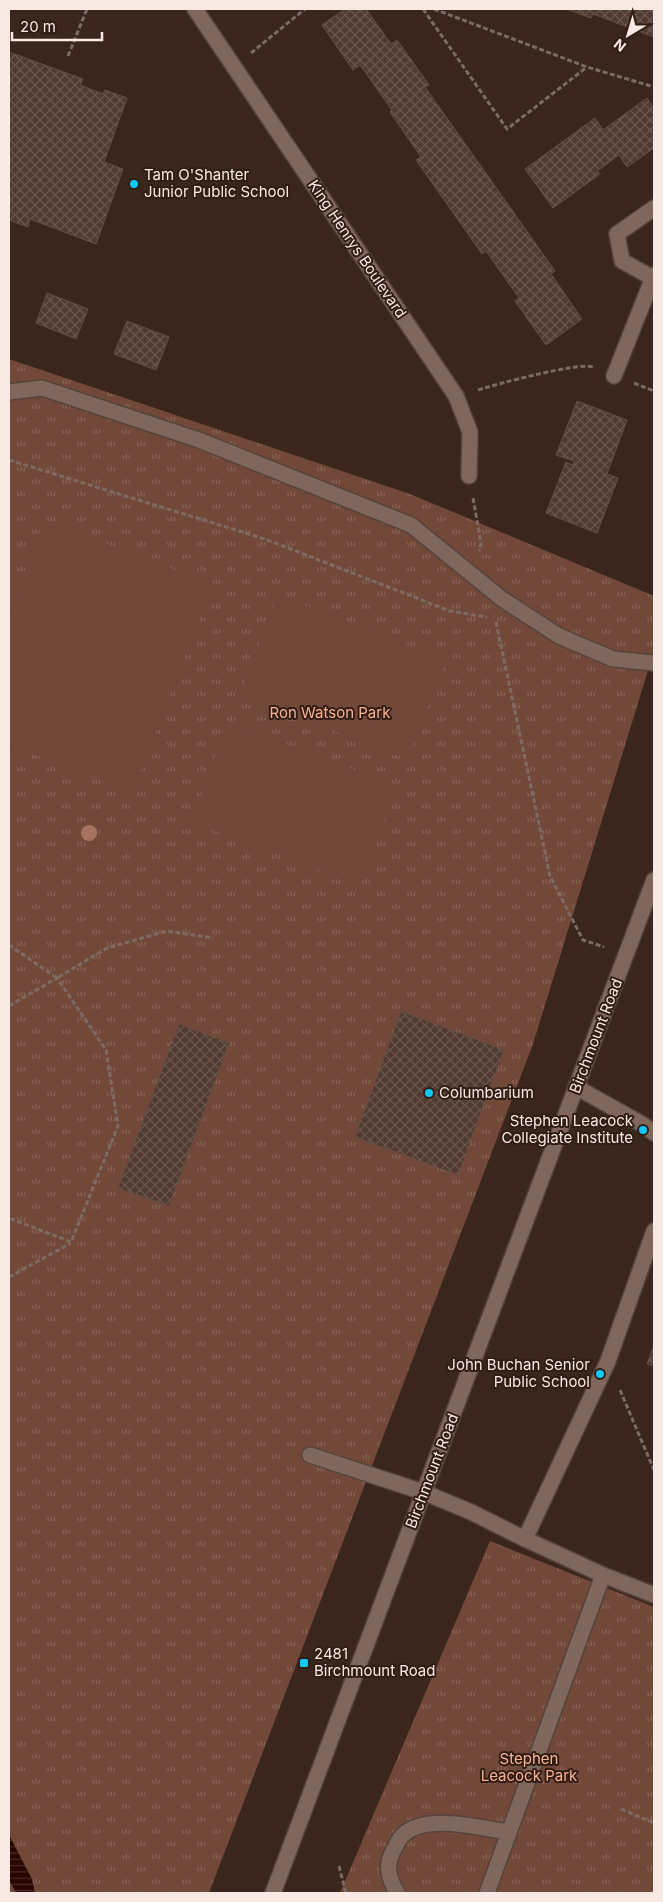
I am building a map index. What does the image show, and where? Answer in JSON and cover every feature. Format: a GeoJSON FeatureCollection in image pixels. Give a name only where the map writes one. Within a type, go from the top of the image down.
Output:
{"type":"FeatureCollection","features":[{"type":"Feature","properties":{"kind":"main road","name":"King Henrys Boulevard"},"geometry":{"type":"LineString","coordinates":[[195,9],[456,396],[470,432],[469,476]]}},
{"type":"Feature","properties":{"kind":"main road"},"geometry":{"type":"LineString","coordinates":[[614,376],[654,277],[622,261],[617,234],[654,208]]}},
{"type":"Feature","properties":{"kind":"main road"},"geometry":{"type":"LineString","coordinates":[[9,392],[42,388],[199,440],[411,525],[502,599],[559,636],[613,659],[654,663]]}},
{"type":"Feature","properties":{"kind":"main road","name":"Birchmount Road"},"geometry":{"type":"LineString","coordinates":[[273,1893],[654,880]]}},
{"type":"Feature","properties":{"kind":"main road"},"geometry":{"type":"LineString","coordinates":[[576,1087],[642,1124],[654,1133]]}},
{"type":"Feature","properties":{"kind":"main road"},"geometry":{"type":"LineString","coordinates":[[525,1539],[608,1361],[654,1231]]}},
{"type":"Feature","properties":{"kind":"main road"},"geometry":{"type":"LineString","coordinates":[[310,1455],[424,1492],[472,1512],[525,1539],[603,1574],[654,1595]]}},
{"type":"Feature","properties":{"kind":"main road"},"geometry":{"type":"LineString","coordinates":[[487,1893],[603,1574]]}},
{"type":"Feature","properties":{"kind":"main road"},"geometry":{"type":"LineString","coordinates":[[397,1893],[389,1879],[389,1858],[401,1837],[417,1827],[440,1822],[508,1832]]}},
{"type":"Feature","properties":{"kind":"path"},"geometry":{"type":"LineString","coordinates":[[68,56],[87,9]]}},
{"type":"Feature","properties":{"kind":"path"},"geometry":{"type":"LineString","coordinates":[[234,67],[305,9]]}},
{"type":"Feature","properties":{"kind":"path"},"geometry":{"type":"LineString","coordinates":[[423,9],[507,129],[587,67]]}},
{"type":"Feature","properties":{"kind":"path"},"geometry":{"type":"LineString","coordinates":[[434,9],[587,67],[654,87]]}},
{"type":"Feature","properties":{"kind":"path"},"geometry":{"type":"LineString","coordinates":[[456,396],[499,383],[581,366],[588,366],[654,391]]}},
{"type":"Feature","properties":{"kind":"path"},"geometry":{"type":"LineString","coordinates":[[9,460],[265,540],[450,611],[495,619],[550,876],[583,940],[626,955]]}},
{"type":"Feature","properties":{"kind":"path"},"geometry":{"type":"LineString","coordinates":[[469,476],[481,543],[474,576]]}},
{"type":"Feature","properties":{"kind":"path"},"geometry":{"type":"LineString","coordinates":[[9,1006],[107,948],[167,931],[213,938]]}},
{"type":"Feature","properties":{"kind":"path"},"geometry":{"type":"LineString","coordinates":[[9,945],[57,978],[106,1050],[118,1126],[71,1242],[9,1277]]}},
{"type":"Feature","properties":{"kind":"path"},"geometry":{"type":"LineString","coordinates":[[9,1218],[71,1242]]}},
{"type":"Feature","properties":{"kind":"path"},"geometry":{"type":"LineString","coordinates":[[608,1361],[654,1470]]}},
{"type":"Feature","properties":{"kind":"path"},"geometry":{"type":"LineString","coordinates":[[622,1810],[654,1823]]}},
{"type":"Feature","properties":{"kind":"path"},"geometry":{"type":"LineString","coordinates":[[339,1866],[346,1893]]}},
{"type":"Feature","properties":{"kind":"green space","name":"Ron Watson Park"},"geometry":{"type":"Polygon","coordinates":[[[9,359],[410,494],[654,596],[654,651],[533,1044],[209,1893],[9,1893],[9,359]]]}},
{"type":"Feature","properties":{"kind":"green space"},"geometry":{"type":"Polygon","coordinates":[[[44,520],[213,584],[133,792],[9,745],[9,614],[44,520]]]}},
{"type":"Feature","properties":{"kind":"green space","name":"Ron Watson Park"},"geometry":{"type":"Polygon","coordinates":[[[277,595],[446,659],[408,759],[240,696],[277,595]]]}},
{"type":"Feature","properties":{"kind":"green space"},"geometry":{"type":"Polygon","coordinates":[[[229,722],[397,786],[360,885],[191,822],[229,722]]]}},
{"type":"Feature","properties":{"kind":"green space","name":"Stephen Leacock Park"},"geometry":{"type":"Polygon","coordinates":[[[490,1541],[654,1607],[654,1893],[340,1893],[490,1541]]]}},
{"type":"Feature","properties":{"kind":"shaded area"},"geometry":{"type":"Polygon","coordinates":[[[9,1835],[32,1879],[35,1893],[16,1893],[9,1880],[9,1835]]]}},
{"type":"Feature","properties":{"kind":"building"},"geometry":{"type":"Polygon","coordinates":[[[345,9],[366,9],[391,44],[397,40],[429,85],[425,87],[555,271],[551,274],[582,319],[546,345],[515,301],[519,298],[486,251],[482,254],[416,160],[421,157],[390,112],[392,110],[360,65],[353,70],[322,25],[345,9]]]}},
{"type":"Feature","properties":{"kind":"building"},"geometry":{"type":"Polygon","coordinates":[[[566,9],[654,9],[654,37],[593,14],[591,18],[566,9]]]}},
{"type":"Feature","properties":{"kind":"building"},"geometry":{"type":"Polygon","coordinates":[[[9,52],[83,79],[80,85],[103,94],[105,90],[127,98],[104,162],[123,169],[96,244],[30,219],[28,227],[9,220],[9,52]]]}},
{"type":"Feature","properties":{"kind":"building"},"geometry":{"type":"Polygon","coordinates":[[[647,98],[654,109],[654,148],[627,167],[619,155],[597,171],[600,174],[553,208],[525,169],[595,118],[603,130],[647,98]]]}},
{"type":"Feature","properties":{"kind":"building"},"geometry":{"type":"Polygon","coordinates":[[[47,293],[88,309],[76,339],[36,323],[47,293]]]}},
{"type":"Feature","properties":{"kind":"building"},"geometry":{"type":"Polygon","coordinates":[[[127,321],[169,337],[156,370],[114,354],[127,321]]]}},
{"type":"Feature","properties":{"kind":"building"},"geometry":{"type":"Polygon","coordinates":[[[577,401],[627,420],[607,474],[618,478],[597,533],[546,513],[566,462],[573,465],[574,461],[556,455],[577,401]]]}},
{"type":"Feature","properties":{"kind":"building","name":"Columbarium"},"geometry":{"type":"Polygon","coordinates":[[[401,1011],[504,1050],[458,1175],[355,1137],[401,1011]]]}},
{"type":"Feature","properties":{"kind":"building"},"geometry":{"type":"Polygon","coordinates":[[[179,1024],[229,1043],[169,1206],[118,1188],[179,1024]]]}},
{"type":"Feature","properties":{"kind":"building"},"geometry":{"type":"Polygon","coordinates":[[[654,1349],[654,1366],[647,1364],[654,1349]]]}},
{"type":"Feature","properties":{"kind":"place","name":"Tam O'Shanter Junior Public School"},"geometry":{"type":"Point","coordinates":[134,184]}},
{"type":"Feature","properties":{"kind":"place","name":"Columbarium"},"geometry":{"type":"Point","coordinates":[429,1093]}},
{"type":"Feature","properties":{"kind":"place","name":"Stephen Leacock Collegiate Institute"},"geometry":{"type":"Point","coordinates":[643,1130]}},
{"type":"Feature","properties":{"kind":"place","name":"John Buchan Senior Public School"},"geometry":{"type":"Point","coordinates":[600,1374]}},
{"type":"Feature","properties":{"kind":"place","name":"2481 Birchmount Road"},"geometry":{"type":"Point","coordinates":[304,1663]}}]}
